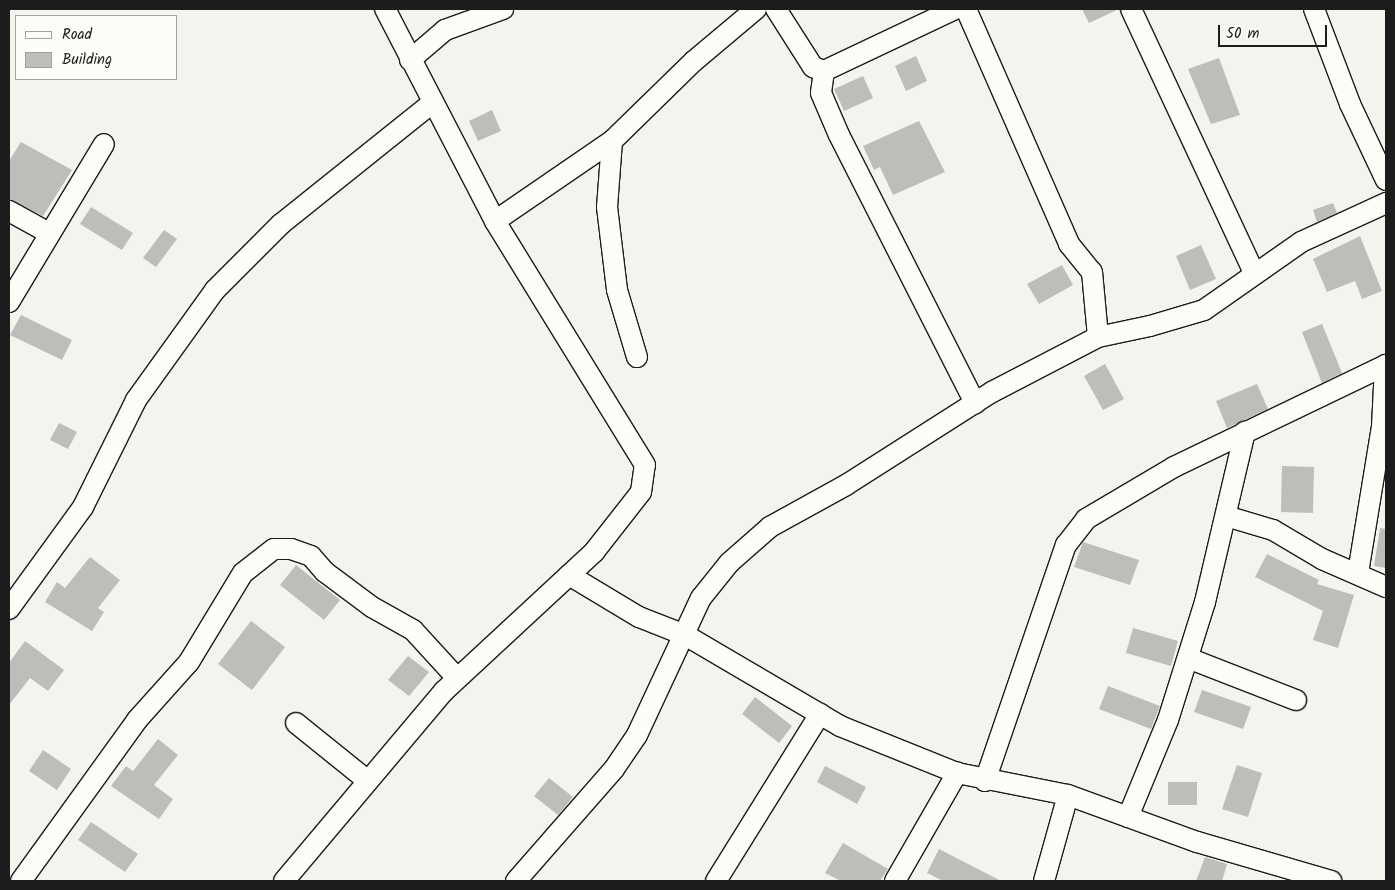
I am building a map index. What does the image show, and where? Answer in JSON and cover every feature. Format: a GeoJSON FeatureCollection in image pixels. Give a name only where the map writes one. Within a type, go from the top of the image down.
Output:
{"type":"FeatureCollection","features":[{"type":"Feature","properties":{"kind":"street"},"geometry":{"type":"LineString","coordinates":[[284,881],[457,678],[569,576],[641,492],[645,465],[495,222],[431,104],[385,9]]}},
{"type":"Feature","properties":{"kind":"street"},"geometry":{"type":"LineString","coordinates":[[410,60],[445,30],[503,9]]}},
{"type":"Feature","properties":{"kind":"street"},"geometry":{"type":"LineString","coordinates":[[495,222],[612,141],[694,61],[756,9]]}},
{"type":"Feature","properties":{"kind":"street"},"geometry":{"type":"LineString","coordinates":[[776,9],[813,67],[824,71],[955,9]]}},
{"type":"Feature","properties":{"kind":"street"},"geometry":{"type":"LineString","coordinates":[[966,9],[1069,244],[1092,272],[1098,337]]}},
{"type":"Feature","properties":{"kind":"street"},"geometry":{"type":"LineString","coordinates":[[1131,9],[1254,273]]}},
{"type":"Feature","properties":{"kind":"street"},"geometry":{"type":"LineString","coordinates":[[1314,9],[1350,104],[1386,180]]}},
{"type":"Feature","properties":{"kind":"street"},"geometry":{"type":"LineString","coordinates":[[824,71],[821,94],[975,403]]}},
{"type":"Feature","properties":{"kind":"street"},"geometry":{"type":"LineString","coordinates":[[9,609],[83,507],[136,400],[216,290],[281,224],[431,104]]}},
{"type":"Feature","properties":{"kind":"street"},"geometry":{"type":"LineString","coordinates":[[612,141],[607,207],[616,290],[636,357]]}},
{"type":"Feature","properties":{"kind":"street"},"geometry":{"type":"LineString","coordinates":[[9,302],[47,232],[82,185],[104,144]]}},
{"type":"Feature","properties":{"kind":"street"},"geometry":{"type":"LineString","coordinates":[[516,881],[614,769],[636,735],[654,691],[685,635],[701,598],[729,563],[770,527],[846,485],[975,403],[1098,337],[1150,326],[1204,310],[1254,273],[1301,242],[1386,203]]}},
{"type":"Feature","properties":{"kind":"street"},"geometry":{"type":"LineString","coordinates":[[9,211],[47,232]]}},
{"type":"Feature","properties":{"kind":"street"},"geometry":{"type":"LineString","coordinates":[[985,781],[1066,545],[1086,519],[1245,432],[1386,365],[1382,427],[1358,573]]}},
{"type":"Feature","properties":{"kind":"street"},"geometry":{"type":"LineString","coordinates":[[1128,817],[1168,720],[1188,658],[1226,516],[1245,432]]}},
{"type":"Feature","properties":{"kind":"street"},"geometry":{"type":"LineString","coordinates":[[1226,516],[1273,530],[1322,559],[1358,573],[1386,587]]}},
{"type":"Feature","properties":{"kind":"street"},"geometry":{"type":"LineString","coordinates":[[21,881],[138,720],[189,662],[243,572],[274,549],[291,549],[311,556],[325,572],[372,607],[413,630],[457,678]]}},
{"type":"Feature","properties":{"kind":"street"},"geometry":{"type":"LineString","coordinates":[[569,576],[639,617],[685,635],[840,726],[957,773],[985,781],[1068,795],[1128,817],[1331,881]]}},
{"type":"Feature","properties":{"kind":"street"},"geometry":{"type":"LineString","coordinates":[[1188,658],[1296,700]]}},
{"type":"Feature","properties":{"kind":"street"},"geometry":{"type":"LineString","coordinates":[[716,881],[820,714]]}},
{"type":"Feature","properties":{"kind":"street"},"geometry":{"type":"LineString","coordinates":[[296,724],[368,781]]}},
{"type":"Feature","properties":{"kind":"street"},"geometry":{"type":"LineString","coordinates":[[895,881],[957,773]]}},
{"type":"Feature","properties":{"kind":"street"},"geometry":{"type":"LineString","coordinates":[[1044,881],[1068,795]]}},
{"type":"Feature","properties":{"kind":"building"},"geometry":{"type":"Polygon","coordinates":[[[1082,9],[1119,9],[1089,23],[1082,9]]]}},
{"type":"Feature","properties":{"kind":"building"},"geometry":{"type":"Polygon","coordinates":[[[916,56],[927,81],[906,91],[895,66],[916,56]]]}},
{"type":"Feature","properties":{"kind":"building"},"geometry":{"type":"Polygon","coordinates":[[[1219,58],[1240,115],[1211,124],[1188,69],[1219,58]]]}},
{"type":"Feature","properties":{"kind":"building"},"geometry":{"type":"Polygon","coordinates":[[[863,76],[873,98],[844,111],[834,89],[863,76]]]}},
{"type":"Feature","properties":{"kind":"building"},"geometry":{"type":"Polygon","coordinates":[[[492,110],[501,131],[478,141],[469,121],[492,110]]]}},
{"type":"Feature","properties":{"kind":"building"},"geometry":{"type":"Polygon","coordinates":[[[919,121],[945,172],[893,195],[880,167],[874,170],[863,146],[919,121]]]}},
{"type":"Feature","properties":{"kind":"building"},"geometry":{"type":"Polygon","coordinates":[[[21,142],[72,170],[43,216],[9,199],[9,161],[21,142]]]}},
{"type":"Feature","properties":{"kind":"building"},"geometry":{"type":"Polygon","coordinates":[[[1333,203],[1337,213],[1317,222],[1313,210],[1333,203]]]}},
{"type":"Feature","properties":{"kind":"building"},"geometry":{"type":"Polygon","coordinates":[[[91,207],[133,233],[122,250],[80,224],[91,207]]]}},
{"type":"Feature","properties":{"kind":"building"},"geometry":{"type":"Polygon","coordinates":[[[164,230],[177,239],[156,267],[143,258],[164,230]]]}},
{"type":"Feature","properties":{"kind":"building"},"geometry":{"type":"Polygon","coordinates":[[[1360,236],[1382,291],[1362,299],[1355,281],[1327,292],[1313,259],[1360,236]]]}},
{"type":"Feature","properties":{"kind":"building"},"geometry":{"type":"Polygon","coordinates":[[[1201,245],[1216,279],[1190,290],[1176,256],[1201,245]]]}},
{"type":"Feature","properties":{"kind":"building"},"geometry":{"type":"Polygon","coordinates":[[[1062,265],[1073,285],[1039,304],[1027,284],[1062,265]]]}},
{"type":"Feature","properties":{"kind":"building"},"geometry":{"type":"Polygon","coordinates":[[[21,315],[72,340],[62,360],[10,335],[21,315]]]}},
{"type":"Feature","properties":{"kind":"building"},"geometry":{"type":"Polygon","coordinates":[[[1322,324],[1342,373],[1322,383],[1302,332],[1322,324]]]}},
{"type":"Feature","properties":{"kind":"building"},"geometry":{"type":"Polygon","coordinates":[[[1105,364],[1124,399],[1103,410],[1084,376],[1105,364]]]}},
{"type":"Feature","properties":{"kind":"building"},"geometry":{"type":"Polygon","coordinates":[[[1257,384],[1268,409],[1227,428],[1216,401],[1257,384]]]}},
{"type":"Feature","properties":{"kind":"building"},"geometry":{"type":"Polygon","coordinates":[[[59,423],[77,432],[68,449],[50,440],[59,423]]]}},
{"type":"Feature","properties":{"kind":"building"},"geometry":{"type":"Polygon","coordinates":[[[1282,466],[1314,467],[1313,513],[1281,512],[1282,466]]]}},
{"type":"Feature","properties":{"kind":"building"},"geometry":{"type":"Polygon","coordinates":[[[1380,528],[1386,529],[1386,568],[1374,566],[1380,528]]]}},
{"type":"Feature","properties":{"kind":"building"},"geometry":{"type":"Polygon","coordinates":[[[1083,542],[1139,560],[1130,585],[1074,567],[1083,542]]]}},
{"type":"Feature","properties":{"kind":"building"},"geometry":{"type":"Polygon","coordinates":[[[1267,554],[1319,580],[1317,584],[1354,595],[1338,648],[1313,640],[1323,611],[1255,577],[1267,554]]]}},
{"type":"Feature","properties":{"kind":"building"},"geometry":{"type":"Polygon","coordinates":[[[90,557],[120,580],[98,608],[104,612],[92,631],[45,602],[57,582],[65,588],[90,557]]]}},
{"type":"Feature","properties":{"kind":"building"},"geometry":{"type":"Polygon","coordinates":[[[296,565],[340,600],[324,620],[280,585],[296,565]]]}},
{"type":"Feature","properties":{"kind":"building"},"geometry":{"type":"Polygon","coordinates":[[[251,621],[285,647],[252,690],[218,664],[251,621]]]}},
{"type":"Feature","properties":{"kind":"building"},"geometry":{"type":"Polygon","coordinates":[[[1133,628],[1178,641],[1171,666],[1126,653],[1133,628]]]}},
{"type":"Feature","properties":{"kind":"building"},"geometry":{"type":"Polygon","coordinates":[[[25,641],[64,670],[48,691],[30,678],[9,705],[9,663],[25,641]]]}},
{"type":"Feature","properties":{"kind":"building"},"geometry":{"type":"Polygon","coordinates":[[[408,656],[429,672],[409,696],[388,680],[408,656]]]}},
{"type":"Feature","properties":{"kind":"building"},"geometry":{"type":"Polygon","coordinates":[[[1108,686],[1160,706],[1151,729],[1099,709],[1108,686]]]}},
{"type":"Feature","properties":{"kind":"building"},"geometry":{"type":"Polygon","coordinates":[[[1202,690],[1251,707],[1243,729],[1194,712],[1202,690]]]}},
{"type":"Feature","properties":{"kind":"building"},"geometry":{"type":"Polygon","coordinates":[[[755,697],[792,726],[779,743],[742,714],[755,697]]]}},
{"type":"Feature","properties":{"kind":"building"},"geometry":{"type":"Polygon","coordinates":[[[158,739],[178,755],[154,785],[173,799],[159,819],[111,786],[126,766],[133,771],[158,739]]]}},
{"type":"Feature","properties":{"kind":"building"},"geometry":{"type":"Polygon","coordinates":[[[43,750],[71,769],[57,790],[29,771],[43,750]]]}},
{"type":"Feature","properties":{"kind":"building"},"geometry":{"type":"Polygon","coordinates":[[[1237,765],[1262,773],[1248,817],[1222,809],[1237,765]]]}},
{"type":"Feature","properties":{"kind":"building"},"geometry":{"type":"Polygon","coordinates":[[[825,766],[866,787],[857,804],[817,782],[825,766]]]}},
{"type":"Feature","properties":{"kind":"building"},"geometry":{"type":"Polygon","coordinates":[[[549,778],[573,797],[558,815],[534,796],[549,778]]]}},
{"type":"Feature","properties":{"kind":"building"},"geometry":{"type":"Polygon","coordinates":[[[1168,782],[1197,782],[1197,805],[1168,805],[1168,782]]]}},
{"type":"Feature","properties":{"kind":"building"},"geometry":{"type":"Polygon","coordinates":[[[91,822],[138,854],[125,872],[78,840],[91,822]]]}},
{"type":"Feature","properties":{"kind":"building"},"geometry":{"type":"Polygon","coordinates":[[[843,843],[888,869],[880,881],[841,881],[825,873],[843,843]]]}},
{"type":"Feature","properties":{"kind":"building"},"geometry":{"type":"Polygon","coordinates":[[[939,849],[1001,881],[943,881],[927,873],[939,849]]]}},
{"type":"Feature","properties":{"kind":"building"},"geometry":{"type":"Polygon","coordinates":[[[1205,857],[1227,864],[1222,881],[1196,881],[1205,857]]]}}]}
